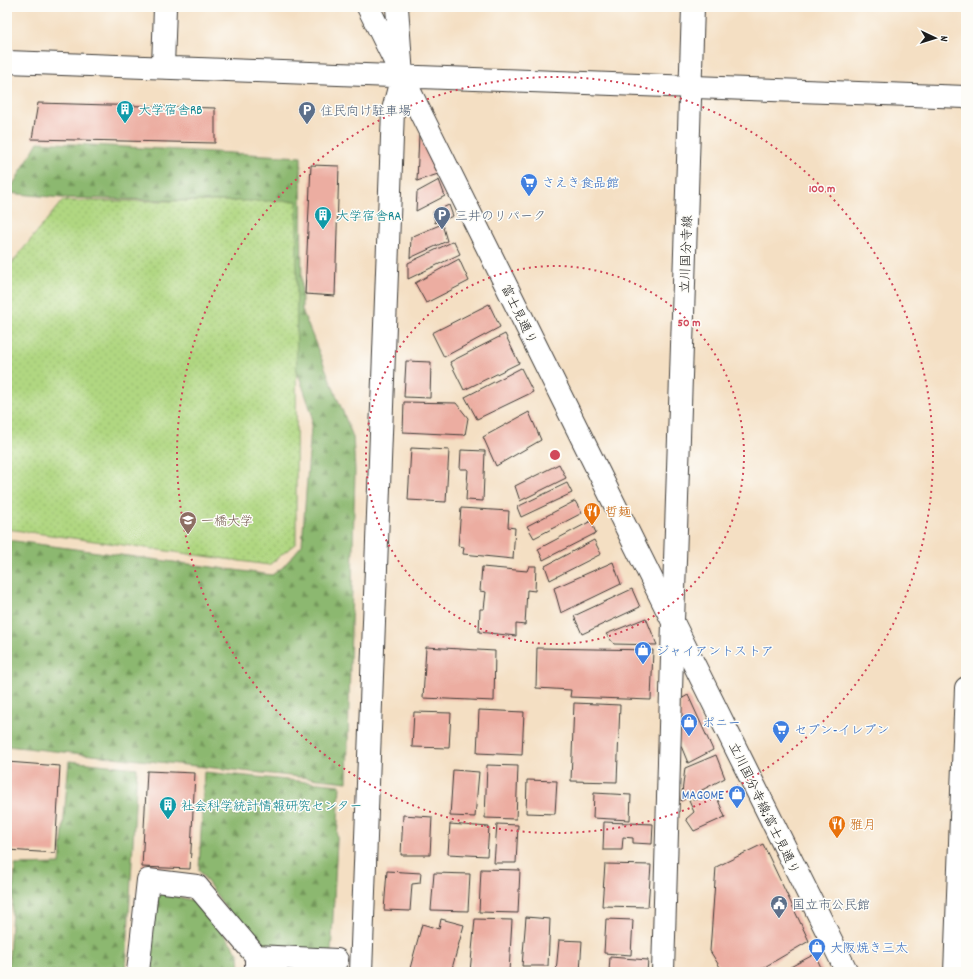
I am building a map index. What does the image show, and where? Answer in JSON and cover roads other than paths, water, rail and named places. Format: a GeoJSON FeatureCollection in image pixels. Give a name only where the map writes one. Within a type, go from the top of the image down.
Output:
{"type":"FeatureCollection","features":[{"type":"Feature","properties":{"kind":"street"},"geometry":{"type":"LineString","coordinates":[[162,67],[165,7]]}},
{"type":"Feature","properties":{"kind":"street","name":"富士見通り"},"geometry":{"type":"LineString","coordinates":[[368,7],[673,622]]}},
{"type":"Feature","properties":{"kind":"street"},"geometry":{"type":"LineString","coordinates":[[361,972],[393,110],[402,76],[397,7]]}},
{"type":"Feature","properties":{"kind":"street","name":"立川国分寺線"},"geometry":{"type":"LineString","coordinates":[[663,972],[693,7]]}},
{"type":"Feature","properties":{"kind":"street"},"geometry":{"type":"LineString","coordinates":[[7,62],[966,97]]}},
{"type":"Feature","properties":{"kind":"street","name":"立川国分寺線;富士見通り"},"geometry":{"type":"LineString","coordinates":[[673,622],[847,972]]}},
{"type":"Feature","properties":{"kind":"street"},"geometry":{"type":"LineString","coordinates":[[955,972],[966,688]]}},
{"type":"Feature","properties":{"kind":"street"},"geometry":{"type":"LineString","coordinates":[[138,972],[148,880],[197,886],[256,964]]}},
{"type":"Feature","properties":{"kind":"place","name":"大学宿舎RB"},"geometry":{"type":"Point","coordinates":[125,124]}},
{"type":"Feature","properties":{"kind":"place","name":"住民向け駐車場"},"geometry":{"type":"Point","coordinates":[307,125]}},
{"type":"Feature","properties":{"kind":"place","name":"さえき食品館"},"geometry":{"type":"Point","coordinates":[529,197]}},
{"type":"Feature","properties":{"kind":"place","name":"大学宿舎RA"},"geometry":{"type":"Point","coordinates":[323,230]}},
{"type":"Feature","properties":{"kind":"place","name":"三井のリパーク"},"geometry":{"type":"Point","coordinates":[442,230]}},
{"type":"Feature","properties":{"kind":"place","name":"哲麺"},"geometry":{"type":"Point","coordinates":[592,526]}},
{"type":"Feature","properties":{"kind":"place","name":"一橋大学"},"geometry":{"type":"Point","coordinates":[188,535]}},
{"type":"Feature","properties":{"kind":"place","name":"ジャイアントストア"},"geometry":{"type":"Point","coordinates":[643,665]}},
{"type":"Feature","properties":{"kind":"place","name":"ポニー"},"geometry":{"type":"Point","coordinates":[689,737]}},
{"type":"Feature","properties":{"kind":"place","name":"セブン-イレブン"},"geometry":{"type":"Point","coordinates":[781,744]}},
{"type":"Feature","properties":{"kind":"place","name":"MAGOME"},"geometry":{"type":"Point","coordinates":[737,809]}},
{"type":"Feature","properties":{"kind":"place","name":"社会科学統計情報研究センター"},"geometry":{"type":"Point","coordinates":[168,820]}},
{"type":"Feature","properties":{"kind":"place","name":"雅月"},"geometry":{"type":"Point","coordinates":[837,839]}},
{"type":"Feature","properties":{"kind":"place","name":"国立市公民館"},"geometry":{"type":"Point","coordinates":[779,919]}},
{"type":"Feature","properties":{"kind":"place","name":"大阪焼き三太"},"geometry":{"type":"Point","coordinates":[817,962]}}]}
